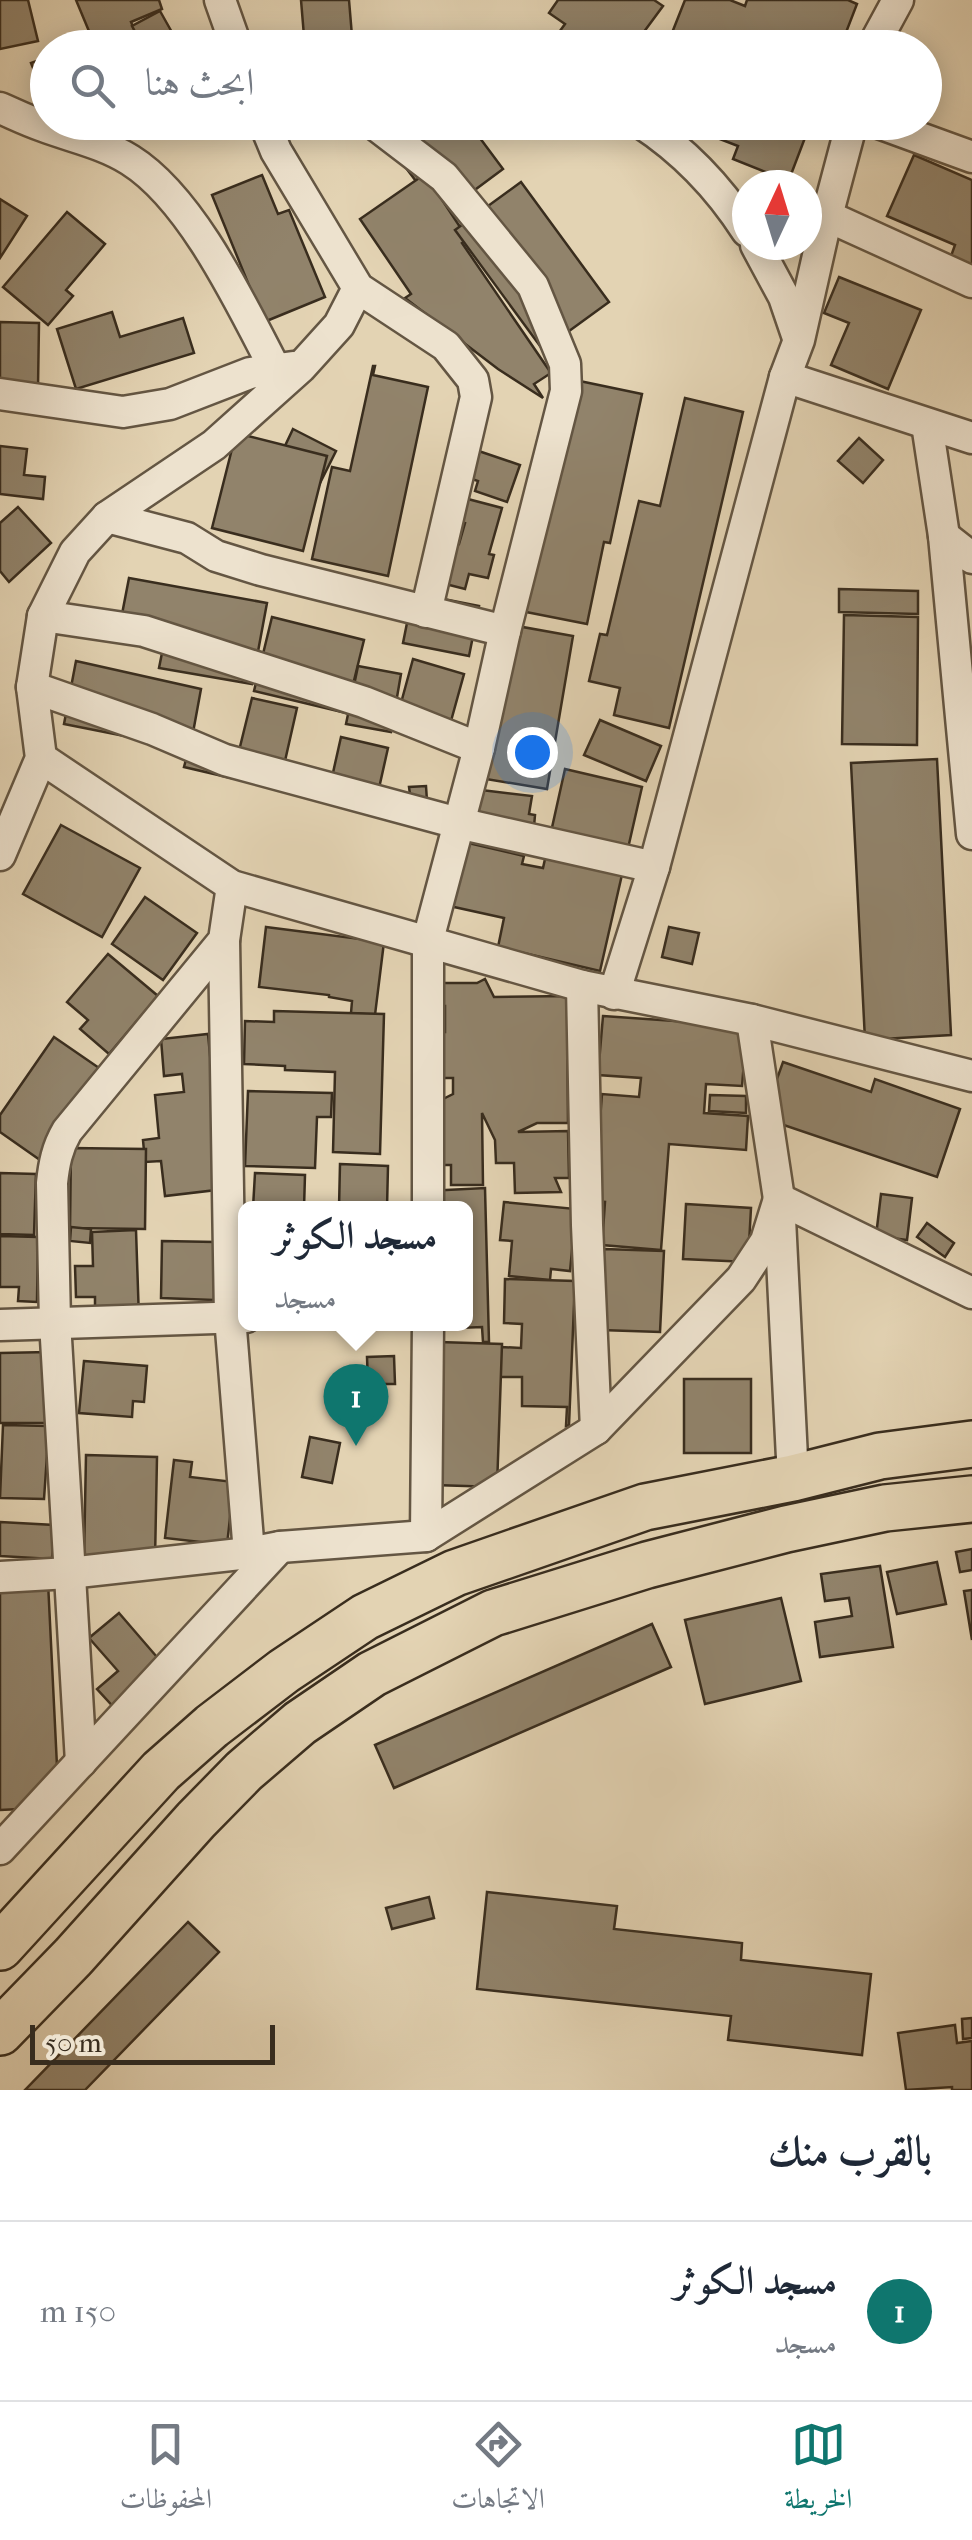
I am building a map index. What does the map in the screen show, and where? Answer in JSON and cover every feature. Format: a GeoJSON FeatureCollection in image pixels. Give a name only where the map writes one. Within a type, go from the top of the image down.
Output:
{"type":"FeatureCollection","features":[{"type":"Feature","properties":{"kind":"main road"},"geometry":{"type":"LineString","coordinates":[[0,1947],[161,1771],[255,1693],[366,1618],[455,1574],[645,1507],[793,1478],[880,1456],[972,1444]]}},
{"type":"Feature","properties":{"kind":"main road"},"geometry":{"type":"LineString","coordinates":[[0,2032],[244,1770],[300,1723],[372,1674],[492,1613],[648,1565],[884,1508],[972,1500]]}},
{"type":"Feature","properties":{"kind":"street"},"geometry":{"type":"LineString","coordinates":[[220,0],[231,30]]}},
{"type":"Feature","properties":{"kind":"street"},"geometry":{"type":"LineString","coordinates":[[882,30],[898,0]]}},
{"type":"Feature","properties":{"kind":"street"},"geometry":{"type":"LineString","coordinates":[[0,108],[30,121]]}},
{"type":"Feature","properties":{"kind":"street"},"geometry":{"type":"LineString","coordinates":[[83,140],[133,162],[165,188],[288,368]]}},
{"type":"Feature","properties":{"kind":"street"},"geometry":{"type":"LineString","coordinates":[[271,140],[358,288],[446,346],[473,380],[476,398],[426,612]]}},
{"type":"Feature","properties":{"kind":"street"},"geometry":{"type":"LineString","coordinates":[[396,140],[444,177],[533,286],[565,364],[566,391],[428,940],[428,1201]]}},
{"type":"Feature","properties":{"kind":"street"},"geometry":{"type":"LineString","coordinates":[[662,140],[701,172],[732,208]]}},
{"type":"Feature","properties":{"kind":"street"},"geometry":{"type":"LineString","coordinates":[[614,994],[654,867],[799,340],[847,140]]}},
{"type":"Feature","properties":{"kind":"street"},"geometry":{"type":"LineString","coordinates":[[925,140],[972,157]]}},
{"type":"Feature","properties":{"kind":"street"},"geometry":{"type":"LineString","coordinates":[[827,216],[972,282]]}},
{"type":"Feature","properties":{"kind":"street"},"geometry":{"type":"LineString","coordinates":[[764,260],[784,297],[799,340]]}},
{"type":"Feature","properties":{"kind":"street"},"geometry":{"type":"LineString","coordinates":[[0,855],[41,758],[32,687],[43,616],[75,552],[107,517],[214,445],[288,368],[339,325],[358,288]]}},
{"type":"Feature","properties":{"kind":"street"},"geometry":{"type":"LineString","coordinates":[[0,394],[123,412],[170,404],[250,374],[288,368]]}},
{"type":"Feature","properties":{"kind":"street"},"geometry":{"type":"LineString","coordinates":[[786,377],[972,438]]}},
{"type":"Feature","properties":{"kind":"street"},"geometry":{"type":"LineString","coordinates":[[927,424],[944,536],[972,834]]}},
{"type":"Feature","properties":{"kind":"street"},"geometry":{"type":"LineString","coordinates":[[107,517],[186,538],[216,556],[260,570],[505,631]]}},
{"type":"Feature","properties":{"kind":"street"},"geometry":{"type":"LineString","coordinates":[[944,536],[972,558]]}},
{"type":"Feature","properties":{"kind":"street"},"geometry":{"type":"LineString","coordinates":[[43,616],[144,631],[364,702],[478,748]]}},
{"type":"Feature","properties":{"kind":"street"},"geometry":{"type":"LineString","coordinates":[[32,687],[225,760],[458,822],[654,867]]}},
{"type":"Feature","properties":{"kind":"street"},"geometry":{"type":"LineString","coordinates":[[41,758],[232,886],[582,986],[752,1020],[972,1076]]}},
{"type":"Feature","properties":{"kind":"street"},"geometry":{"type":"LineString","coordinates":[[0,1325],[238,1317],[224,940],[232,886]]}},
{"type":"Feature","properties":{"kind":"street"},"geometry":{"type":"LineString","coordinates":[[82,1762],[55,1322],[52,1183],[58,1146],[224,940]]}},
{"type":"Feature","properties":{"kind":"street"},"geometry":{"type":"LineString","coordinates":[[582,986],[596,1429]]}},
{"type":"Feature","properties":{"kind":"street"},"geometry":{"type":"LineString","coordinates":[[752,1020],[778,1198],[793,1478]]}},
{"type":"Feature","properties":{"kind":"street"},"geometry":{"type":"LineString","coordinates":[[0,1578],[426,1536],[596,1429],[740,1279],[766,1241],[778,1198]]}},
{"type":"Feature","properties":{"kind":"street"},"geometry":{"type":"LineString","coordinates":[[778,1198],[972,1293]]}},
{"type":"Feature","properties":{"kind":"street"},"geometry":{"type":"LineString","coordinates":[[239,1331],[248,1554]]}},
{"type":"Feature","properties":{"kind":"street"},"geometry":{"type":"LineString","coordinates":[[426,1536],[428,1331]]}},
{"type":"Feature","properties":{"kind":"street"},"geometry":{"type":"LineString","coordinates":[[0,1848],[280,1548]]}},
{"type":"Feature","properties":{"kind":"building"},"geometry":{"type":"Polygon","coordinates":[[[0,0],[28,0],[35,30],[30,30],[30,43],[0,49],[0,0]]]}},
{"type":"Feature","properties":{"kind":"building"},"geometry":{"type":"Polygon","coordinates":[[[76,0],[159,0],[162,9],[131,22],[134,30],[88,30],[76,0]]]}},
{"type":"Feature","properties":{"kind":"building"},"geometry":{"type":"Polygon","coordinates":[[[301,0],[349,0],[352,30],[304,30],[301,0]]]}},
{"type":"Feature","properties":{"kind":"building"},"geometry":{"type":"Polygon","coordinates":[[[558,0],[654,0],[663,6],[645,30],[561,30],[565,24],[549,13],[558,0]]]}},
{"type":"Feature","properties":{"kind":"building"},"geometry":{"type":"Polygon","coordinates":[[[685,0],[730,0],[745,6],[747,0],[848,0],[857,4],[847,30],[673,30],[685,0]]]}},
{"type":"Feature","properties":{"kind":"building"},"geometry":{"type":"Polygon","coordinates":[[[160,11],[171,30],[134,30],[132,26],[160,11]]]}},
{"type":"Feature","properties":{"kind":"building"},"geometry":{"type":"Polygon","coordinates":[[[418,140],[481,140],[503,169],[460,201],[459,212],[446,221],[397,156],[418,140]]]}},
{"type":"Feature","properties":{"kind":"building"},"geometry":{"type":"Polygon","coordinates":[[[722,140],[804,140],[793,170],[760,170],[733,159],[738,146],[722,140]]]}},
{"type":"Feature","properties":{"kind":"building"},"geometry":{"type":"Polygon","coordinates":[[[914,155],[972,180],[972,268],[950,259],[955,245],[887,216],[914,155]]]}},
{"type":"Feature","properties":{"kind":"building"},"geometry":{"type":"Polygon","coordinates":[[[425,174],[468,239],[462,243],[551,373],[534,384],[543,398],[405,298],[411,294],[360,219],[425,174]]]}},
{"type":"Feature","properties":{"kind":"building"},"geometry":{"type":"Polygon","coordinates":[[[262,175],[278,214],[289,210],[325,297],[264,322],[212,195],[262,175]]]}},
{"type":"Feature","properties":{"kind":"building"},"geometry":{"type":"Polygon","coordinates":[[[521,182],[609,302],[543,350],[455,230],[521,182]]]}},
{"type":"Feature","properties":{"kind":"building"},"geometry":{"type":"Polygon","coordinates":[[[0,199],[27,216],[0,258],[0,199]]]}},
{"type":"Feature","properties":{"kind":"building"},"geometry":{"type":"Polygon","coordinates":[[[67,212],[105,244],[66,290],[73,296],[48,325],[3,287],[67,212]]]}},
{"type":"Feature","properties":{"kind":"building"},"geometry":{"type":"Polygon","coordinates":[[[839,277],[921,310],[888,389],[831,365],[849,323],[824,313],[839,277]]]}},
{"type":"Feature","properties":{"kind":"building"},"geometry":{"type":"Polygon","coordinates":[[[112,312],[120,337],[183,318],[194,353],[76,389],[57,329],[112,312]]]}},
{"type":"Feature","properties":{"kind":"building"},"geometry":{"type":"Polygon","coordinates":[[[0,322],[39,323],[38,388],[0,387],[0,322]]]}},
{"type":"Feature","properties":{"kind":"building"},"geometry":{"type":"Polygon","coordinates":[[[373,366],[373,375],[428,387],[388,576],[312,559],[332,467],[350,471],[373,366]]]}},
{"type":"Feature","properties":{"kind":"building"},"geometry":{"type":"Polygon","coordinates":[[[570,379],[642,394],[610,543],[604,542],[587,624],[521,611],[570,379]]]}},
{"type":"Feature","properties":{"kind":"building"},"geometry":{"type":"Polygon","coordinates":[[[685,398],[743,412],[669,728],[614,715],[620,688],[589,681],[600,634],[607,635],[639,501],[660,506],[685,398]]]}},
{"type":"Feature","properties":{"kind":"building"},"geometry":{"type":"Polygon","coordinates":[[[293,429],[336,451],[318,487],[275,467],[293,429]]]}},
{"type":"Feature","properties":{"kind":"building"},"geometry":{"type":"Polygon","coordinates":[[[236,433],[327,456],[303,551],[212,528],[236,433]]]}},
{"type":"Feature","properties":{"kind":"building"},"geometry":{"type":"Polygon","coordinates":[[[859,438],[883,460],[863,483],[838,461],[859,438]]]}},
{"type":"Feature","properties":{"kind":"building"},"geometry":{"type":"Polygon","coordinates":[[[455,443],[520,465],[507,502],[475,491],[478,481],[446,470],[455,443]]]}},
{"type":"Feature","properties":{"kind":"building"},"geometry":{"type":"Polygon","coordinates":[[[0,446],[27,449],[24,475],[45,477],[43,499],[0,494],[0,446]]]}},
{"type":"Feature","properties":{"kind":"building"},"geometry":{"type":"Polygon","coordinates":[[[445,493],[502,508],[489,554],[494,555],[488,578],[469,574],[465,589],[418,577],[429,536],[459,544],[465,523],[439,515],[445,493]]]}},
{"type":"Feature","properties":{"kind":"building"},"geometry":{"type":"Polygon","coordinates":[[[18,507],[51,543],[9,582],[0,571],[0,523],[18,507]]]}},
{"type":"Feature","properties":{"kind":"building"},"geometry":{"type":"Polygon","coordinates":[[[129,578],[267,603],[252,684],[159,668],[163,648],[117,640],[129,578]]]}},
{"type":"Feature","properties":{"kind":"building"},"geometry":{"type":"Polygon","coordinates":[[[839,589],[918,591],[918,614],[839,612],[839,589]]]}},
{"type":"Feature","properties":{"kind":"building"},"geometry":{"type":"Polygon","coordinates":[[[413,593],[479,606],[469,656],[403,643],[413,593]]]}},
{"type":"Feature","properties":{"kind":"building"},"geometry":{"type":"Polygon","coordinates":[[[844,615],[918,617],[917,745],[842,744],[844,615]]]}},
{"type":"Feature","properties":{"kind":"building"},"geometry":{"type":"Polygon","coordinates":[[[272,617],[364,640],[346,713],[254,691],[272,617]]]}},
{"type":"Feature","properties":{"kind":"building"},"geometry":{"type":"Polygon","coordinates":[[[506,624],[573,636],[547,789],[480,778],[506,624]]]}},
{"type":"Feature","properties":{"kind":"building"},"geometry":{"type":"Polygon","coordinates":[[[413,659],[464,674],[446,739],[395,725],[413,659]]]}},
{"type":"Feature","properties":{"kind":"building"},"geometry":{"type":"Polygon","coordinates":[[[76,661],[201,689],[190,749],[64,724],[76,661]]]}},
{"type":"Feature","properties":{"kind":"building"},"geometry":{"type":"Polygon","coordinates":[[[358,666],[401,674],[391,732],[346,724],[358,666]]]}},
{"type":"Feature","properties":{"kind":"building"},"geometry":{"type":"Polygon","coordinates":[[[252,698],[297,708],[280,783],[233,772],[231,778],[184,767],[188,752],[236,763],[252,698]]]}},
{"type":"Feature","properties":{"kind":"building"},"geometry":{"type":"Polygon","coordinates":[[[600,720],[661,746],[646,781],[584,755],[600,720]]]}},
{"type":"Feature","properties":{"kind":"building"},"geometry":{"type":"Polygon","coordinates":[[[341,737],[388,748],[375,806],[328,795],[341,737]]]}},
{"type":"Feature","properties":{"kind":"building"},"geometry":{"type":"Polygon","coordinates":[[[937,759],[951,1035],[865,1040],[851,763],[937,759]]]}},
{"type":"Feature","properties":{"kind":"building"},"geometry":{"type":"Polygon","coordinates":[[[565,769],[642,787],[600,971],[498,947],[504,918],[445,905],[460,841],[524,856],[522,864],[543,868],[565,769]]]}},
{"type":"Feature","properties":{"kind":"building"},"geometry":{"type":"Polygon","coordinates":[[[426,786],[427,801],[411,802],[409,787],[426,786]]]}},
{"type":"Feature","properties":{"kind":"building"},"geometry":{"type":"Polygon","coordinates":[[[473,789],[532,796],[529,814],[535,815],[533,838],[468,830],[473,789]]]}},
{"type":"Feature","properties":{"kind":"building"},"geometry":{"type":"Polygon","coordinates":[[[61,825],[140,868],[102,937],[23,894],[61,825]]]}},
{"type":"Feature","properties":{"kind":"building"},"geometry":{"type":"Polygon","coordinates":[[[145,897],[197,933],[163,980],[112,944],[145,897]]]}},
{"type":"Feature","properties":{"kind":"building"},"geometry":{"type":"Polygon","coordinates":[[[266,927],[384,942],[375,1015],[351,1013],[352,1001],[329,995],[259,987],[266,927]]]}},
{"type":"Feature","properties":{"kind":"building"},"geometry":{"type":"Polygon","coordinates":[[[669,927],[699,933],[692,964],[662,957],[669,927]]]}},
{"type":"Feature","properties":{"kind":"building"},"geometry":{"type":"Polygon","coordinates":[[[108,954],[158,996],[109,1054],[80,1029],[88,1020],[67,1002],[108,954]]]}},
{"type":"Feature","properties":{"kind":"building"},"geometry":{"type":"Polygon","coordinates":[[[485,979],[494,997],[567,996],[568,1123],[537,1123],[518,1132],[568,1131],[569,1178],[555,1178],[561,1192],[515,1193],[514,1163],[496,1163],[495,1140],[482,1113],[483,1185],[451,1185],[451,1165],[421,1165],[421,1110],[453,1094],[453,1078],[425,1078],[424,1033],[445,1032],[445,1006],[426,1006],[426,983],[477,983],[485,979]]]}},
{"type":"Feature","properties":{"kind":"building"},"geometry":{"type":"Polygon","coordinates":[[[274,1011],[384,1014],[380,1154],[333,1152],[335,1072],[244,1064],[245,1021],[274,1022],[274,1011]]]}},
{"type":"Feature","properties":{"kind":"building"},"geometry":{"type":"Polygon","coordinates":[[[603,1016],[747,1026],[742,1086],[706,1084],[704,1113],[748,1116],[746,1150],[669,1144],[661,1250],[602,1245],[605,1202],[594,1201],[602,1094],[639,1097],[641,1078],[598,1075],[603,1016]]]}},
{"type":"Feature","properties":{"kind":"building"},"geometry":{"type":"Polygon","coordinates":[[[208,1034],[220,1160],[216,1190],[165,1196],[161,1161],[145,1162],[143,1140],[159,1138],[155,1095],[184,1092],[182,1074],[164,1076],[161,1039],[208,1034]]]}},
{"type":"Feature","properties":{"kind":"building"},"geometry":{"type":"Polygon","coordinates":[[[54,1037],[102,1070],[40,1160],[0,1132],[0,1115],[54,1037]]]}},
{"type":"Feature","properties":{"kind":"building"},"geometry":{"type":"Polygon","coordinates":[[[783,1062],[871,1092],[875,1079],[960,1109],[937,1177],[763,1118],[783,1062]]]}},
{"type":"Feature","properties":{"kind":"building"},"geometry":{"type":"Polygon","coordinates":[[[248,1091],[332,1093],[331,1117],[317,1117],[315,1168],[245,1166],[248,1091]]]}},
{"type":"Feature","properties":{"kind":"building"},"geometry":{"type":"Polygon","coordinates":[[[710,1095],[746,1096],[746,1113],[709,1111],[710,1095]]]}},
{"type":"Feature","properties":{"kind":"building"},"geometry":{"type":"Polygon","coordinates":[[[71,1148],[146,1149],[145,1229],[70,1228],[71,1148]]]}},
{"type":"Feature","properties":{"kind":"building"},"geometry":{"type":"Polygon","coordinates":[[[340,1164],[388,1166],[387,1201],[339,1201],[340,1164]]]}},
{"type":"Feature","properties":{"kind":"building"},"geometry":{"type":"Polygon","coordinates":[[[0,1173],[36,1174],[34,1235],[0,1234],[0,1173]]]}},
{"type":"Feature","properties":{"kind":"building"},"geometry":{"type":"Polygon","coordinates":[[[255,1173],[305,1175],[304,1201],[253,1201],[255,1173]]]}},
{"type":"Feature","properties":{"kind":"building"},"geometry":{"type":"Polygon","coordinates":[[[485,1188],[489,1342],[483,1342],[482,1327],[473,1327],[473,1201],[428,1201],[427,1191],[485,1188]]]}},
{"type":"Feature","properties":{"kind":"building"},"geometry":{"type":"Polygon","coordinates":[[[881,1194],[912,1198],[907,1240],[876,1236],[881,1194]]]}},
{"type":"Feature","properties":{"kind":"building"},"geometry":{"type":"Polygon","coordinates":[[[504,1202],[576,1209],[570,1271],[551,1269],[550,1280],[509,1276],[512,1241],[500,1240],[504,1202]]]}},
{"type":"Feature","properties":{"kind":"building"},"geometry":{"type":"Polygon","coordinates":[[[686,1204],[751,1208],[748,1262],[683,1259],[686,1204]]]}},
{"type":"Feature","properties":{"kind":"building"},"geometry":{"type":"Polygon","coordinates":[[[927,1223],[954,1243],[945,1257],[917,1237],[927,1223]]]}},
{"type":"Feature","properties":{"kind":"building"},"geometry":{"type":"Polygon","coordinates":[[[71,1227],[91,1229],[90,1243],[70,1241],[71,1227]]]}},
{"type":"Feature","properties":{"kind":"building"},"geometry":{"type":"Polygon","coordinates":[[[136,1230],[139,1319],[95,1320],[95,1297],[76,1297],[75,1266],[93,1266],[92,1232],[136,1230]]]}},
{"type":"Feature","properties":{"kind":"building"},"geometry":{"type":"Polygon","coordinates":[[[0,1236],[38,1237],[37,1302],[18,1301],[19,1287],[0,1287],[0,1236]]]}},
{"type":"Feature","properties":{"kind":"building"},"geometry":{"type":"Polygon","coordinates":[[[162,1241],[216,1242],[214,1300],[161,1298],[162,1241]]]}},
{"type":"Feature","properties":{"kind":"building"},"geometry":{"type":"Polygon","coordinates":[[[604,1249],[664,1251],[660,1332],[601,1330],[604,1249]]]}},
{"type":"Feature","properties":{"kind":"building"},"geometry":{"type":"Polygon","coordinates":[[[505,1279],[575,1281],[569,1425],[566,1426],[567,1407],[522,1406],[522,1377],[500,1377],[501,1347],[521,1348],[522,1324],[504,1323],[505,1279]]]}},
{"type":"Feature","properties":{"kind":"building"},"geometry":{"type":"Polygon","coordinates":[[[439,1342],[502,1344],[497,1487],[434,1485],[439,1342]]]}},
{"type":"Feature","properties":{"kind":"building"},"geometry":{"type":"Polygon","coordinates":[[[48,1352],[48,1423],[0,1423],[0,1353],[48,1352]]]}},
{"type":"Feature","properties":{"kind":"building"},"geometry":{"type":"Polygon","coordinates":[[[394,1356],[395,1384],[368,1384],[367,1357],[394,1356]]]}},
{"type":"Feature","properties":{"kind":"building"},"geometry":{"type":"Polygon","coordinates":[[[84,1361],[147,1366],[144,1402],[133,1401],[132,1417],[79,1413],[84,1361]]]}},
{"type":"Feature","properties":{"kind":"building"},"geometry":{"type":"Polygon","coordinates":[[[684,1379],[751,1379],[751,1453],[684,1453],[684,1379]]]}},
{"type":"Feature","properties":{"kind":"building"},"geometry":{"type":"Polygon","coordinates":[[[3,1425],[49,1426],[44,1499],[0,1498],[3,1425]]]}},
{"type":"Feature","properties":{"kind":"building"},"geometry":{"type":"Polygon","coordinates":[[[310,1437],[340,1443],[332,1483],[302,1477],[310,1437]]]}},
{"type":"Feature","properties":{"kind":"building"},"geometry":{"type":"Polygon","coordinates":[[[86,1455],[157,1457],[155,1560],[84,1558],[86,1455]]]}},
{"type":"Feature","properties":{"kind":"building"},"geometry":{"type":"Polygon","coordinates":[[[174,1460],[192,1462],[190,1477],[234,1482],[227,1545],[165,1538],[174,1460]]]}},
{"type":"Feature","properties":{"kind":"building"},"geometry":{"type":"Polygon","coordinates":[[[0,1522],[54,1525],[52,1559],[0,1556],[0,1522]]]}},
{"type":"Feature","properties":{"kind":"building"},"geometry":{"type":"Polygon","coordinates":[[[972,1549],[972,1570],[960,1572],[956,1552],[972,1549]]]}},
{"type":"Feature","properties":{"kind":"building"},"geometry":{"type":"Polygon","coordinates":[[[937,1562],[946,1604],[897,1614],[887,1572],[937,1562]]]}},
{"type":"Feature","properties":{"kind":"building"},"geometry":{"type":"Polygon","coordinates":[[[880,1566],[893,1647],[820,1657],[815,1622],[852,1616],[849,1598],[825,1601],[821,1574],[880,1566]]]}},
{"type":"Feature","properties":{"kind":"building"},"geometry":{"type":"Polygon","coordinates":[[[48,1582],[59,1807],[0,1810],[0,1590],[48,1582]]]}},
{"type":"Feature","properties":{"kind":"building"},"geometry":{"type":"Polygon","coordinates":[[[972,1590],[972,1640],[964,1591],[972,1590]]]}},
{"type":"Feature","properties":{"kind":"building"},"geometry":{"type":"Polygon","coordinates":[[[781,1598],[801,1681],[705,1704],[685,1620],[781,1598]]]}},
{"type":"Feature","properties":{"kind":"building"},"geometry":{"type":"Polygon","coordinates":[[[119,1613],[169,1671],[119,1713],[97,1689],[118,1671],[89,1638],[119,1613]]]}},
{"type":"Feature","properties":{"kind":"building"},"geometry":{"type":"Polygon","coordinates":[[[652,1624],[671,1667],[394,1788],[375,1745],[652,1624]]]}},
{"type":"Feature","properties":{"kind":"building"},"geometry":{"type":"Polygon","coordinates":[[[487,1892],[617,1906],[614,1929],[742,1943],[741,1960],[871,1974],[862,2055],[728,2040],[731,2016],[477,1989],[487,1892]]]}},
{"type":"Feature","properties":{"kind":"building"},"geometry":{"type":"Polygon","coordinates":[[[429,1897],[434,1918],[392,1929],[386,1908],[429,1897]]]}},
{"type":"Feature","properties":{"kind":"building"},"geometry":{"type":"Polygon","coordinates":[[[188,1922],[219,1952],[85,2090],[25,2090],[188,1922]]]}},
{"type":"Feature","properties":{"kind":"building"},"geometry":{"type":"Polygon","coordinates":[[[972,2018],[972,2038],[963,2039],[962,2019],[972,2018]]]}},
{"type":"Feature","properties":{"kind":"building"},"geometry":{"type":"Polygon","coordinates":[[[955,2025],[957,2043],[972,2041],[972,2090],[906,2090],[898,2033],[955,2025]]]}},
{"type":"Feature","properties":{"kind":"place","name":"مسجد الكوثر"},"geometry":{"type":"Point","coordinates":[356,1446]}}]}
